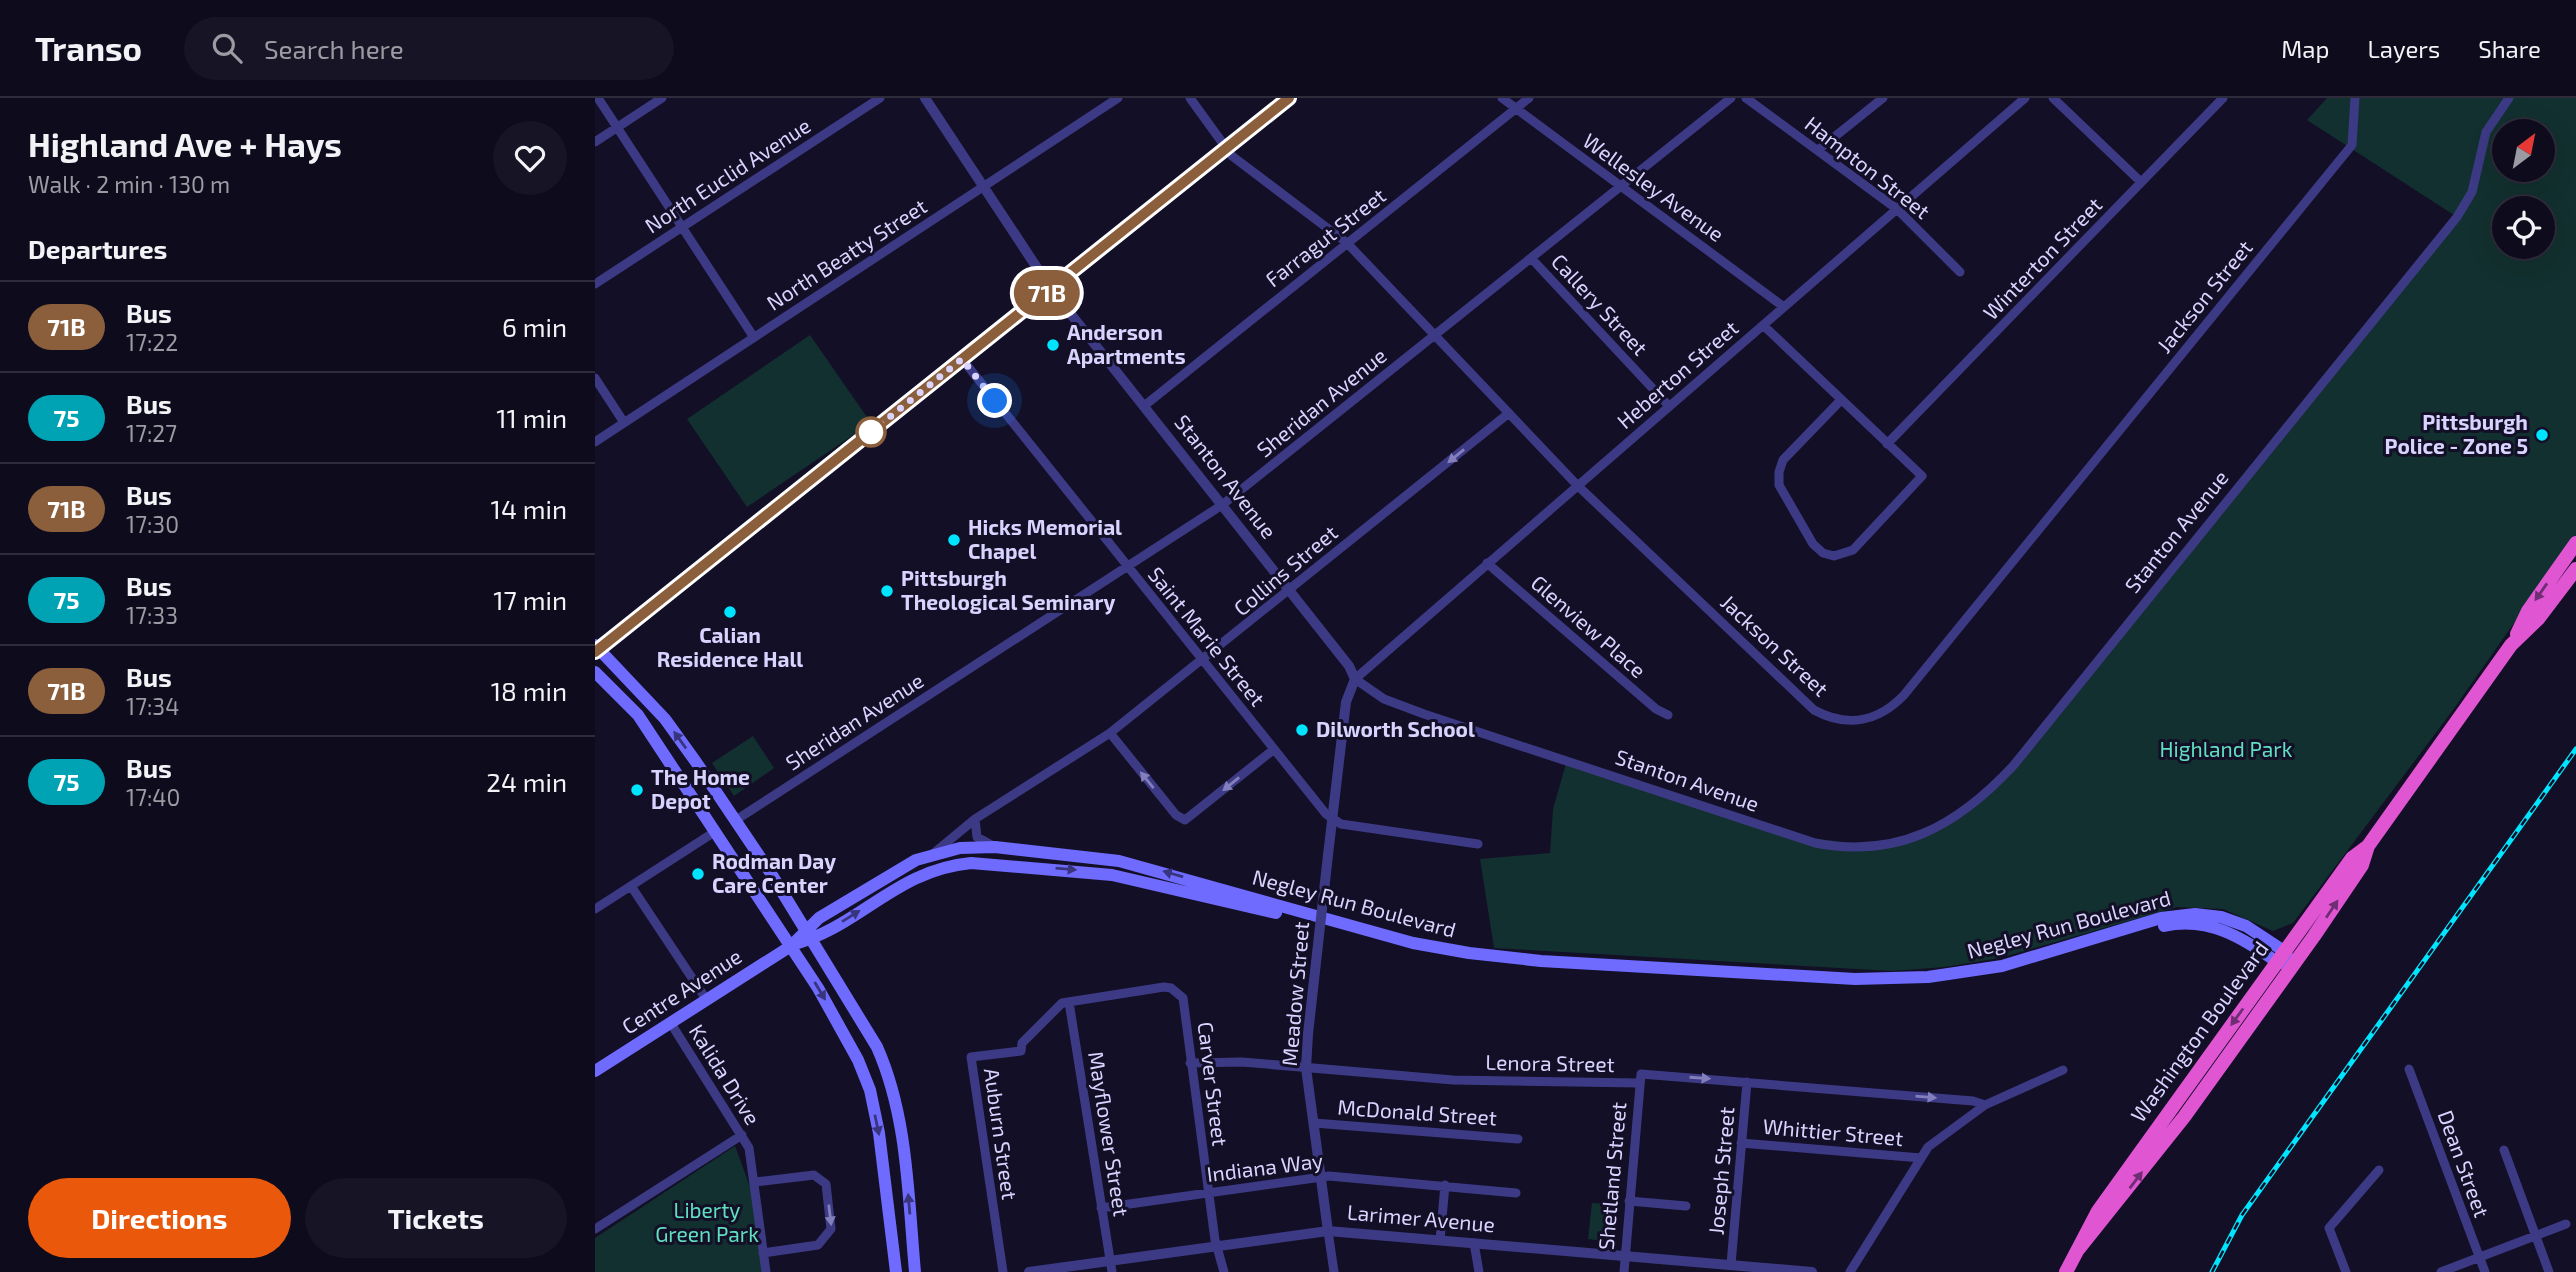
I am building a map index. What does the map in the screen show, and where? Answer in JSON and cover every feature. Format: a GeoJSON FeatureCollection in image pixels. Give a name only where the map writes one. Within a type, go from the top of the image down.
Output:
{"type":"FeatureCollection","features":[{"type":"Feature","properties":{"kind":"highway","name":"Washington Boulevard"},"geometry":{"type":"LineString","coordinates":[[2066,1272],[2098,1211],[2352,858],[2368,846],[2511,645],[2528,611],[2576,542]]}},
{"type":"Feature","properties":{"kind":"highway","name":"Washington Boulevard"},"geometry":{"type":"LineString","coordinates":[[2511,645],[2539,619],[2576,569]]}},
{"type":"Feature","properties":{"kind":"highway","name":"Washington Boulevard"},"geometry":{"type":"LineString","coordinates":[[2077,1251],[2184,1117],[2362,865],[2368,846]]}},
{"type":"Feature","properties":{"kind":"main road"},"geometry":{"type":"LineString","coordinates":[[915,1272],[902,1129],[890,1076],[868,1029],[736,820],[665,719],[596,649],[1051,289],[1226,148],[1274,104],[1289,98]]}},
{"type":"Feature","properties":{"kind":"main road"},"geometry":{"type":"LineString","coordinates":[[595,672],[638,715],[791,946],[848,1038],[870,1090],[879,1133],[896,1272]]}},
{"type":"Feature","properties":{"kind":"main road","name":"Negley Run Boulevard"},"geometry":{"type":"LineString","coordinates":[[791,946],[896,871],[935,853],[995,847],[1131,863],[1403,941],[1469,953],[1541,961],[1855,979],[1910,978],[2002,965],[2161,918],[2195,914],[2239,923],[2293,965]]}},
{"type":"Feature","properties":{"kind":"main road","name":"Negley Run Boulevard"},"geometry":{"type":"LineString","coordinates":[[809,934],[928,871],[948,865],[985,863],[1112,875],[1268,911],[1428,954],[1541,969],[1855,987],[1929,985],[2004,974],[2163,926],[2186,923],[2234,934],[2281,957]]}},
{"type":"Feature","properties":{"kind":"main road","name":"Centre Avenue"},"geometry":{"type":"LineString","coordinates":[[595,1071],[791,946]]}},
{"type":"Feature","properties":{"kind":"street"},"geometry":{"type":"LineString","coordinates":[[598,98],[753,336]]}},
{"type":"Feature","properties":{"kind":"street"},"geometry":{"type":"LineString","coordinates":[[595,142],[662,98]]}},
{"type":"Feature","properties":{"kind":"street","name":"North Euclid Avenue"},"geometry":{"type":"LineString","coordinates":[[595,284],[880,98]]}},
{"type":"Feature","properties":{"kind":"street","name":"Stanton Avenue"},"geometry":{"type":"LineString","coordinates":[[925,98],[1051,289],[1290,590],[1349,666],[1355,679],[1384,699],[1424,714],[1815,843],[1874,846],[1911,839],[1945,825],[1982,799],[2013,766],[2458,218],[2472,192],[2481,142],[2509,98]]}},
{"type":"Feature","properties":{"kind":"street","name":"North Beatty Street"},"geometry":{"type":"LineString","coordinates":[[595,442],[622,421],[1118,98]]}},
{"type":"Feature","properties":{"kind":"street","name":"Jackson Street"},"geometry":{"type":"LineString","coordinates":[[1190,98],[1232,156],[1347,243],[1577,485],[1814,710],[1842,721],[1854,721],[1891,709],[2352,145],[2355,98]]}},
{"type":"Feature","properties":{"kind":"street","name":"Wellesley Avenue"},"geometry":{"type":"LineString","coordinates":[[1502,98],[1784,307]]}},
{"type":"Feature","properties":{"kind":"street","name":"Farragut Street"},"geometry":{"type":"LineString","coordinates":[[1144,406],[1529,98]]}},
{"type":"Feature","properties":{"kind":"street","name":"Sheridan Avenue"},"geometry":{"type":"LineString","coordinates":[[736,820],[1222,505],[1731,98]]}},
{"type":"Feature","properties":{"kind":"street","name":"Hampton Street"},"geometry":{"type":"LineString","coordinates":[[1747,98],[1897,209],[1960,272]]}},
{"type":"Feature","properties":{"kind":"street"},"geometry":{"type":"LineString","coordinates":[[1818,150],[1884,98]]}},
{"type":"Feature","properties":{"kind":"street","name":"Heberton Street"},"geometry":{"type":"LineString","coordinates":[[1355,679],[2025,98]]}},
{"type":"Feature","properties":{"kind":"street"},"geometry":{"type":"LineString","coordinates":[[2053,98],[2141,182]]}},
{"type":"Feature","properties":{"kind":"street","name":"Winterton Street"},"geometry":{"type":"LineString","coordinates":[[1887,444],[2223,98]]}},
{"type":"Feature","properties":{"kind":"street","name":"Callery Street"},"geometry":{"type":"LineString","coordinates":[[1531,258],[1669,406]]}},
{"type":"Feature","properties":{"kind":"street"},"geometry":{"type":"LineString","coordinates":[[1763,325],[1922,477],[1853,550],[1834,556],[1822,553],[1813,544],[1779,485],[1779,472],[1783,460],[1841,400]]}},
{"type":"Feature","properties":{"kind":"street","name":"Saint Marie Street"},"geometry":{"type":"LineString","coordinates":[[962,359],[1273,750],[1333,818]]}},
{"type":"Feature","properties":{"kind":"street"},"geometry":{"type":"LineString","coordinates":[[595,379],[622,421]]}},
{"type":"Feature","properties":{"kind":"street","name":"Collins Street"},"geometry":{"type":"LineString","coordinates":[[935,853],[975,819],[1110,733],[1509,413]]}},
{"type":"Feature","properties":{"kind":"street","name":"Glenview Place"},"geometry":{"type":"LineString","coordinates":[[1487,563],[1656,709],[1668,715]]}},
{"type":"Feature","properties":{"kind":"street","name":"Meadow Street"},"geometry":{"type":"LineString","coordinates":[[1334,1272],[1306,1068],[1346,702],[1355,679]]}},
{"type":"Feature","properties":{"kind":"street"},"geometry":{"type":"LineString","coordinates":[[1110,733],[1182,820],[1189,819],[1273,750]]}},
{"type":"Feature","properties":{"kind":"street"},"geometry":{"type":"LineString","coordinates":[[1333,818],[1341,824],[1478,844]]}},
{"type":"Feature","properties":{"kind":"street"},"geometry":{"type":"LineString","coordinates":[[975,819],[977,837],[995,847]]}},
{"type":"Feature","properties":{"kind":"street"},"geometry":{"type":"LineString","coordinates":[[595,909],[716,831]]}},
{"type":"Feature","properties":{"kind":"street"},"geometry":{"type":"LineString","coordinates":[[631,886],[706,999]]}},
{"type":"Feature","properties":{"kind":"street","name":"Auburn Street"},"geometry":{"type":"LineString","coordinates":[[1003,1272],[971,1057],[1021,1051],[1022,1042],[1062,1003],[1171,988]]}},
{"type":"Feature","properties":{"kind":"street","name":"Carver Street"},"geometry":{"type":"LineString","coordinates":[[1171,988],[1183,998],[1208,1193],[1224,1272]]}},
{"type":"Feature","properties":{"kind":"street","name":"Mayflower Street"},"geometry":{"type":"LineString","coordinates":[[1069,1002],[1111,1266]]}},
{"type":"Feature","properties":{"kind":"street","name":"Kalida Drive"},"geometry":{"type":"LineString","coordinates":[[670,1022],[749,1148],[765,1272]]}},
{"type":"Feature","properties":{"kind":"street","name":"Lenora Street"},"geometry":{"type":"LineString","coordinates":[[1190,1063],[1242,1062],[1453,1080],[1639,1083],[1641,1074],[1973,1101],[1985,1105]]}},
{"type":"Feature","properties":{"kind":"street","name":"Dean Street"},"geometry":{"type":"LineString","coordinates":[[2409,1069],[2485,1272]]}},
{"type":"Feature","properties":{"kind":"street"},"geometry":{"type":"LineString","coordinates":[[1850,1272],[1928,1147],[1985,1105],[2063,1070]]}},
{"type":"Feature","properties":{"kind":"street","name":"Joseph Street"},"geometry":{"type":"LineString","coordinates":[[1731,1264],[1747,1082]]}},
{"type":"Feature","properties":{"kind":"street","name":"Shetland Street"},"geometry":{"type":"LineString","coordinates":[[1624,1272],[1639,1083]]}},
{"type":"Feature","properties":{"kind":"street","name":"McDonald Street"},"geometry":{"type":"LineString","coordinates":[[1314,1123],[1518,1139]]}},
{"type":"Feature","properties":{"kind":"street"},"geometry":{"type":"LineString","coordinates":[[595,1229],[742,1135]]}},
{"type":"Feature","properties":{"kind":"street","name":"Whittier Street"},"geometry":{"type":"LineString","coordinates":[[1741,1143],[1921,1157]]}},
{"type":"Feature","properties":{"kind":"street"},"geometry":{"type":"LineString","coordinates":[[2504,1150],[2549,1272]]}},
{"type":"Feature","properties":{"kind":"street"},"geometry":{"type":"LineString","coordinates":[[2346,1272],[2329,1228],[2379,1170]]}},
{"type":"Feature","properties":{"kind":"street"},"geometry":{"type":"LineString","coordinates":[[755,1182],[814,1175],[826,1184],[831,1229],[818,1245],[763,1254]]}},
{"type":"Feature","properties":{"kind":"street","name":"Indiana Way"},"geometry":{"type":"LineString","coordinates":[[1101,1208],[1320,1177],[1445,1185],[1516,1193]]}},
{"type":"Feature","properties":{"kind":"street"},"geometry":{"type":"LineString","coordinates":[[1440,1240],[1445,1185]]}},
{"type":"Feature","properties":{"kind":"street"},"geometry":{"type":"LineString","coordinates":[[1629,1201],[1686,1206]]}},
{"type":"Feature","properties":{"kind":"street"},"geometry":{"type":"LineString","coordinates":[[2441,1272],[2566,1224]]}},
{"type":"Feature","properties":{"kind":"street","name":"Larimer Avenue"},"geometry":{"type":"LineString","coordinates":[[1029,1272],[1111,1266],[1218,1246],[1328,1231],[1731,1264],[1746,1269],[1812,1272]]}},
{"type":"Feature","properties":{"kind":"street"},"geometry":{"type":"LineString","coordinates":[[1474,1243],[1479,1272]]}},
{"type":"Feature","properties":{"kind":"green space","name":"Highland Park"},"geometry":{"type":"Polygon","coordinates":[[[2327,98],[2576,98],[2576,535],[2453,710],[2293,923],[2273,931],[2223,909],[2177,907],[2000,958],[1945,967],[1892,971],[1494,948],[1480,859],[1550,853],[1553,809],[1567,760],[1788,835],[1874,846],[1945,825],[1982,799],[2457,217],[2307,120],[2327,98]]]}},
{"type":"Feature","properties":{"kind":"green space"},"geometry":{"type":"Polygon","coordinates":[[[810,335],[871,423],[747,507],[687,419],[810,335]]]}},
{"type":"Feature","properties":{"kind":"green space"},"geometry":{"type":"Polygon","coordinates":[[[753,736],[774,768],[734,796],[712,763],[753,736]]]}},
{"type":"Feature","properties":{"kind":"green space","name":"Liberty Green Park"},"geometry":{"type":"Polygon","coordinates":[[[735,1146],[752,1192],[764,1272],[595,1272],[595,1238],[735,1146]]]}},
{"type":"Feature","properties":{"kind":"green space"},"geometry":{"type":"Polygon","coordinates":[[[1592,1203],[1616,1204],[1612,1242],[1588,1239],[1592,1203]]]}},
{"type":"Feature","properties":{"kind":"railway"},"geometry":{"type":"LineString","coordinates":[[2212,1272],[2242,1215],[2576,749]]}},
{"type":"Feature","properties":{"kind":"bus line","name":"71B"},"geometry":{"type":"LineString","coordinates":[[595,652],[1289,98]]}},
{"type":"Feature","properties":{"kind":"place","name":"Anderson Apartments"},"geometry":{"type":"Point","coordinates":[1053,345]}},
{"type":"Feature","properties":{"kind":"place","name":"Pittsburgh Police - Zone 5"},"geometry":{"type":"Point","coordinates":[2542,435]}},
{"type":"Feature","properties":{"kind":"place","name":"Hicks Memorial Chapel"},"geometry":{"type":"Point","coordinates":[954,540]}},
{"type":"Feature","properties":{"kind":"place","name":"Pittsburgh Theological Seminary"},"geometry":{"type":"Point","coordinates":[887,591]}},
{"type":"Feature","properties":{"kind":"place","name":"Calian Residence Hall"},"geometry":{"type":"Point","coordinates":[730,612]}},
{"type":"Feature","properties":{"kind":"place","name":"Dilworth School"},"geometry":{"type":"Point","coordinates":[1302,730]}},
{"type":"Feature","properties":{"kind":"place","name":"The Home Depot"},"geometry":{"type":"Point","coordinates":[637,790]}},
{"type":"Feature","properties":{"kind":"place","name":"Rodman Day Care Center"},"geometry":{"type":"Point","coordinates":[698,874]}},
{"type":"Feature","properties":{"kind":"route"},"geometry":{"type":"LineString","coordinates":[[871,432],[962,359],[995,401]]}}]}
